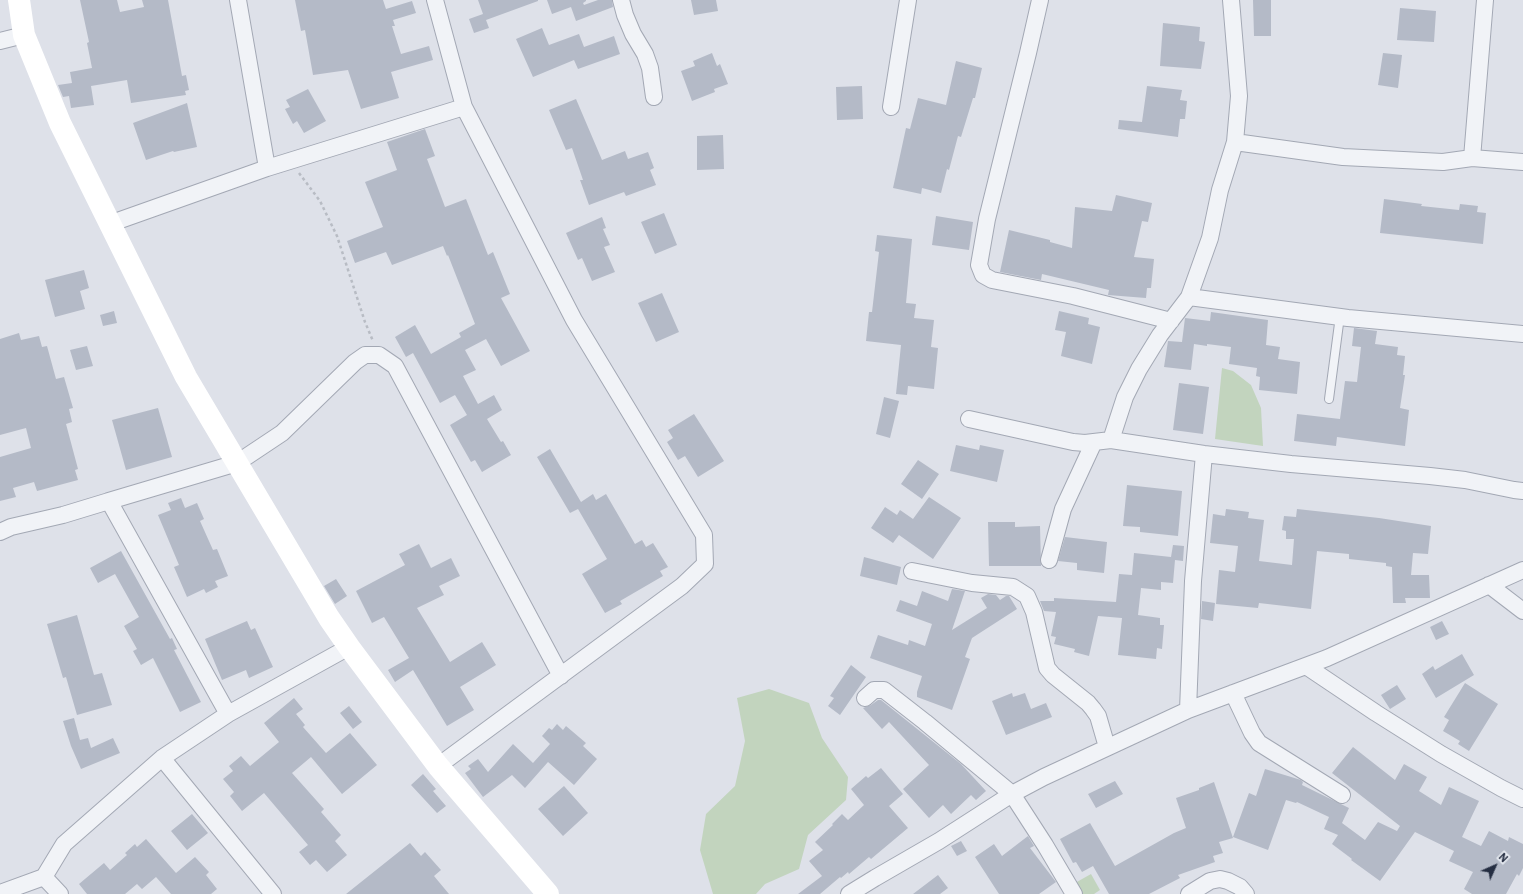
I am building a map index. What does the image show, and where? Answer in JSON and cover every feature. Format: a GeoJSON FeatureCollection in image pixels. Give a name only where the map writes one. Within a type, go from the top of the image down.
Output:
{"type":"FeatureCollection","features":[{"type":"Feature","properties":{"kind":"street"},"geometry":{"type":"LineString","coordinates":[[19,0],[24,35],[60,123],[186,377],[236,464],[329,618],[349,647],[438,766],[548,894]]}},
{"type":"Feature","properties":{"kind":"street"},"geometry":{"type":"LineString","coordinates":[[238,0],[267,168]]}},
{"type":"Feature","properties":{"kind":"street"},"geometry":{"type":"LineString","coordinates":[[435,0],[464,107],[574,320],[704,536],[705,564],[682,586],[438,766]]}},
{"type":"Feature","properties":{"kind":"street"},"geometry":{"type":"LineString","coordinates":[[621,0],[625,15],[633,34],[645,54],[650,68],[654,97]]}},
{"type":"Feature","properties":{"kind":"street"},"geometry":{"type":"LineString","coordinates":[[892,107],[908,0]]}},
{"type":"Feature","properties":{"kind":"street"},"geometry":{"type":"LineString","coordinates":[[1040,0],[987,219],[979,265],[983,275],[992,280],[1073,296],[1170,322]]}},
{"type":"Feature","properties":{"kind":"street"},"geometry":{"type":"LineString","coordinates":[[1111,440],[1125,397],[1135,376],[1160,335],[1189,297],[1210,238],[1220,190],[1235,142],[1240,96],[1231,0]]}},
{"type":"Feature","properties":{"kind":"street"},"geometry":{"type":"LineString","coordinates":[[1472,158],[1485,0]]}},
{"type":"Feature","properties":{"kind":"street"},"geometry":{"type":"LineString","coordinates":[[0,40],[24,35]]}},
{"type":"Feature","properties":{"kind":"street"},"geometry":{"type":"LineString","coordinates":[[109,224],[267,168],[464,107]]}},
{"type":"Feature","properties":{"kind":"street"},"geometry":{"type":"LineString","coordinates":[[1235,142],[1343,157],[1443,162],[1472,158],[1523,162]]}},
{"type":"Feature","properties":{"kind":"street"},"geometry":{"type":"LineString","coordinates":[[1189,297],[1340,316],[1523,334]]}},
{"type":"Feature","properties":{"kind":"street"},"geometry":{"type":"LineString","coordinates":[[0,532],[11,527],[63,515],[236,464],[282,433],[355,362],[365,355],[378,355],[394,366],[560,676]]}},
{"type":"Feature","properties":{"kind":"street"},"geometry":{"type":"LineString","coordinates":[[969,419],[1073,442],[1111,440],[1204,454],[1292,464],[1465,480],[1514,490],[1523,490]]}},
{"type":"Feature","properties":{"kind":"street"},"geometry":{"type":"LineString","coordinates":[[1049,560],[1063,509],[1094,442]]}},
{"type":"Feature","properties":{"kind":"street"},"geometry":{"type":"LineString","coordinates":[[1188,710],[1193,581],[1204,454]]}},
{"type":"Feature","properties":{"kind":"street"},"geometry":{"type":"LineString","coordinates":[[109,501],[228,714]]}},
{"type":"Feature","properties":{"kind":"street"},"geometry":{"type":"LineString","coordinates":[[849,894],[939,841],[1012,794],[1044,777],[1188,710],[1347,649],[1523,570]]}},
{"type":"Feature","properties":{"kind":"street"},"geometry":{"type":"LineString","coordinates":[[912,571],[972,583],[1013,587],[1020,590],[1027,596],[1034,612],[1047,668],[1053,675],[1088,703],[1093,709],[1098,716],[1107,747]]}},
{"type":"Feature","properties":{"kind":"street"},"geometry":{"type":"LineString","coordinates":[[1489,585],[1523,611]]}},
{"type":"Feature","properties":{"kind":"street"},"geometry":{"type":"LineString","coordinates":[[0,893],[44,877],[64,844],[162,758],[228,714],[349,647]]}},
{"type":"Feature","properties":{"kind":"street"},"geometry":{"type":"LineString","coordinates":[[1306,666],[1441,754],[1523,799]]}},
{"type":"Feature","properties":{"kind":"street"},"geometry":{"type":"LineString","coordinates":[[865,698],[874,690],[884,690],[1012,794],[1074,894]]}},
{"type":"Feature","properties":{"kind":"street"},"geometry":{"type":"LineString","coordinates":[[1233,693],[1252,733],[1259,743],[1342,795]]}},
{"type":"Feature","properties":{"kind":"street"},"geometry":{"type":"LineString","coordinates":[[162,758],[273,894]]}},
{"type":"Feature","properties":{"kind":"street"},"geometry":{"type":"LineString","coordinates":[[44,877],[60,894]]}},
{"type":"Feature","properties":{"kind":"street"},"geometry":{"type":"LineString","coordinates":[[1189,894],[1210,881],[1220,879],[1240,887],[1246,894]]}},
{"type":"Feature","properties":{"kind":"lane"},"geometry":{"type":"LineString","coordinates":[[1328,399],[1340,316]]}},
{"type":"Feature","properties":{"kind":"path"},"geometry":{"type":"LineString","coordinates":[[291,161],[320,201],[337,236],[365,322],[378,355]]}},
{"type":"Feature","properties":{"kind":"green space"},"geometry":{"type":"Polygon","coordinates":[[[1222,368],[1233,371],[1251,385],[1261,408],[1263,446],[1215,439],[1222,368]]]}},
{"type":"Feature","properties":{"kind":"green space"},"geometry":{"type":"Polygon","coordinates":[[[769,689],[809,703],[822,738],[848,777],[846,800],[808,835],[799,869],[765,884],[756,894],[713,894],[700,850],[706,814],[735,786],[745,741],[737,698],[769,689]]]}},
{"type":"Feature","properties":{"kind":"green space"},"geometry":{"type":"Polygon","coordinates":[[[1091,874],[1100,890],[1094,894],[1082,894],[1075,883],[1091,874]]]}},
{"type":"Feature","properties":{"kind":"building"},"geometry":{"type":"Polygon","coordinates":[[[80,0],[117,0],[120,12],[144,7],[142,0],[168,0],[182,76],[186,75],[189,90],[185,91],[186,95],[131,103],[127,80],[91,86],[94,105],[71,108],[69,96],[63,97],[58,85],[72,83],[70,72],[92,68],[87,43],[89,42],[80,0]]]}},
{"type":"Feature","properties":{"kind":"building"},"geometry":{"type":"Polygon","coordinates":[[[295,0],[383,0],[386,9],[412,1],[416,13],[393,20],[395,26],[392,26],[401,54],[429,46],[433,60],[391,72],[399,98],[361,109],[348,70],[313,75],[305,30],[301,31],[295,0]]]}},
{"type":"Feature","properties":{"kind":"building"},"geometry":{"type":"Polygon","coordinates":[[[478,0],[538,1],[486,20],[489,28],[474,33],[469,19],[483,14],[478,0]]]}},
{"type":"Feature","properties":{"kind":"building"},"geometry":{"type":"Polygon","coordinates":[[[547,0],[586,0],[583,3],[584,5],[598,0],[612,0],[613,7],[576,21],[571,7],[552,14],[547,0]]]}},
{"type":"Feature","properties":{"kind":"building"},"geometry":{"type":"Polygon","coordinates":[[[691,0],[716,0],[718,11],[694,15],[691,0]]]}},
{"type":"Feature","properties":{"kind":"building"},"geometry":{"type":"Polygon","coordinates":[[[1253,0],[1271,0],[1271,36],[1254,36],[1253,0]]]}},
{"type":"Feature","properties":{"kind":"building"},"geometry":{"type":"Polygon","coordinates":[[[1400,8],[1436,11],[1434,42],[1397,40],[1400,8]]]}},
{"type":"Feature","properties":{"kind":"building"},"geometry":{"type":"Polygon","coordinates":[[[1163,23],[1200,27],[1199,41],[1205,42],[1201,69],[1160,66],[1163,23]]]}},
{"type":"Feature","properties":{"kind":"building"},"geometry":{"type":"Polygon","coordinates":[[[542,28],[549,45],[579,34],[584,47],[614,36],[620,54],[578,69],[574,60],[533,77],[516,39],[542,28]]]}},
{"type":"Feature","properties":{"kind":"building"},"geometry":{"type":"Polygon","coordinates":[[[712,53],[717,66],[720,64],[728,84],[714,89],[715,92],[692,101],[681,71],[695,66],[693,61],[712,53]]]}},
{"type":"Feature","properties":{"kind":"building"},"geometry":{"type":"Polygon","coordinates":[[[1383,53],[1402,55],[1398,88],[1378,85],[1383,53]]]}},
{"type":"Feature","properties":{"kind":"building"},"geometry":{"type":"Polygon","coordinates":[[[956,61],[982,68],[975,98],[973,98],[961,137],[958,136],[941,193],[922,188],[921,194],[893,188],[906,128],[910,129],[918,98],[946,105],[956,61]]]}},
{"type":"Feature","properties":{"kind":"building"},"geometry":{"type":"Polygon","coordinates":[[[862,86],[863,119],[837,120],[836,87],[862,86]]]}},
{"type":"Feature","properties":{"kind":"building"},"geometry":{"type":"Polygon","coordinates":[[[1147,86],[1182,90],[1180,100],[1187,101],[1185,119],[1180,119],[1178,137],[1118,129],[1119,120],[1142,122],[1147,86]]]}},
{"type":"Feature","properties":{"kind":"building"},"geometry":{"type":"Polygon","coordinates":[[[308,89],[326,121],[304,133],[297,121],[293,124],[285,109],[290,107],[286,100],[308,89]]]}},
{"type":"Feature","properties":{"kind":"building"},"geometry":{"type":"Polygon","coordinates":[[[576,99],[602,160],[625,151],[628,159],[648,152],[654,168],[650,170],[656,185],[626,196],[624,192],[589,205],[580,180],[583,180],[572,148],[566,150],[549,110],[576,99]]]}},
{"type":"Feature","properties":{"kind":"building"},"geometry":{"type":"Polygon","coordinates":[[[187,103],[197,147],[173,151],[146,160],[133,123],[187,103]]]}},
{"type":"Feature","properties":{"kind":"building"},"geometry":{"type":"Polygon","coordinates":[[[425,129],[435,156],[427,159],[445,207],[466,199],[488,255],[493,252],[510,294],[501,298],[530,351],[501,366],[486,339],[465,350],[476,370],[463,376],[478,404],[494,395],[502,410],[487,419],[511,455],[482,472],[475,460],[471,462],[450,425],[467,415],[455,395],[440,403],[413,353],[406,357],[395,337],[415,325],[431,354],[461,337],[459,333],[475,324],[448,255],[447,256],[443,246],[392,265],[386,252],[355,263],[347,241],[383,227],[365,182],[397,170],[387,142],[425,129]]]}},
{"type":"Feature","properties":{"kind":"building"},"geometry":{"type":"Polygon","coordinates":[[[723,135],[724,169],[697,170],[697,136],[723,135]]]}},
{"type":"Feature","properties":{"kind":"building"},"geometry":{"type":"Polygon","coordinates":[[[1116,195],[1152,203],[1148,222],[1142,221],[1134,257],[1154,259],[1151,288],[1147,288],[1146,298],[1108,295],[1109,290],[1042,274],[1041,280],[1000,272],[1009,230],[1050,240],[1050,242],[1072,248],[1075,207],[1112,211],[1116,195]]]}},
{"type":"Feature","properties":{"kind":"building"},"geometry":{"type":"Polygon","coordinates":[[[1384,199],[1422,204],[1421,206],[1459,210],[1460,204],[1478,206],[1477,212],[1486,213],[1483,244],[1380,233],[1384,199]]]}},
{"type":"Feature","properties":{"kind":"building"},"geometry":{"type":"Polygon","coordinates":[[[664,213],[677,245],[655,254],[641,222],[664,213]]]}},
{"type":"Feature","properties":{"kind":"building"},"geometry":{"type":"Polygon","coordinates":[[[936,216],[973,222],[969,250],[932,245],[936,216]]]}},
{"type":"Feature","properties":{"kind":"building"},"geometry":{"type":"Polygon","coordinates":[[[602,217],[606,228],[603,229],[610,245],[604,247],[615,272],[592,281],[582,258],[578,260],[566,233],[602,217]]]}},
{"type":"Feature","properties":{"kind":"building"},"geometry":{"type":"Polygon","coordinates":[[[877,235],[912,239],[906,303],[916,304],[914,318],[934,320],[931,347],[938,348],[934,389],[908,386],[907,395],[896,394],[901,345],[866,341],[869,312],[872,312],[879,252],[875,251],[877,235]]]}},
{"type":"Feature","properties":{"kind":"building"},"geometry":{"type":"Polygon","coordinates":[[[84,270],[89,288],[80,291],[85,309],[55,317],[45,280],[84,270]]]}},
{"type":"Feature","properties":{"kind":"building"},"geometry":{"type":"Polygon","coordinates":[[[662,293],[679,332],[656,342],[638,303],[662,293]]]}},
{"type":"Feature","properties":{"kind":"building"},"geometry":{"type":"Polygon","coordinates":[[[114,311],[117,323],[103,326],[100,315],[114,311]]]}},
{"type":"Feature","properties":{"kind":"building"},"geometry":{"type":"Polygon","coordinates":[[[1059,311],[1089,318],[1088,324],[1100,327],[1092,364],[1061,356],[1066,332],[1055,330],[1059,311]]]}},
{"type":"Feature","properties":{"kind":"building"},"geometry":{"type":"Polygon","coordinates":[[[1211,312],[1268,320],[1266,345],[1280,347],[1278,359],[1300,362],[1297,394],[1259,390],[1260,377],[1256,376],[1257,368],[1229,364],[1231,347],[1194,344],[1191,370],[1164,367],[1168,341],[1182,342],[1185,318],[1210,321],[1211,312]]]}},
{"type":"Feature","properties":{"kind":"building"},"geometry":{"type":"Polygon","coordinates":[[[1354,328],[1377,331],[1375,344],[1398,347],[1397,355],[1405,356],[1403,375],[1405,375],[1400,408],[1409,410],[1405,446],[1337,437],[1336,446],[1294,441],[1297,414],[1340,419],[1345,381],[1357,382],[1361,347],[1352,346],[1354,328]]]}},
{"type":"Feature","properties":{"kind":"building"},"geometry":{"type":"Polygon","coordinates":[[[19,333],[21,340],[39,336],[42,347],[47,346],[56,379],[64,377],[73,408],[69,409],[72,422],[66,424],[78,469],[75,470],[78,480],[37,491],[34,482],[13,488],[16,497],[0,501],[0,457],[31,448],[26,428],[0,435],[0,339],[19,333]]]}},
{"type":"Feature","properties":{"kind":"building"},"geometry":{"type":"Polygon","coordinates":[[[87,346],[93,366],[76,370],[70,350],[87,346]]]}},
{"type":"Feature","properties":{"kind":"building"},"geometry":{"type":"Polygon","coordinates":[[[1179,383],[1209,387],[1203,434],[1173,430],[1179,383]]]}},
{"type":"Feature","properties":{"kind":"building"},"geometry":{"type":"Polygon","coordinates":[[[884,397],[899,401],[890,438],[876,434],[884,397]]]}},
{"type":"Feature","properties":{"kind":"building"},"geometry":{"type":"Polygon","coordinates":[[[158,408],[172,457],[126,470],[112,420],[158,408]]]}},
{"type":"Feature","properties":{"kind":"building"},"geometry":{"type":"Polygon","coordinates":[[[694,414],[724,461],[698,477],[685,456],[678,460],[667,442],[673,438],[668,430],[694,414]]]}},
{"type":"Feature","properties":{"kind":"building"},"geometry":{"type":"Polygon","coordinates":[[[956,445],[979,450],[980,445],[1004,450],[997,482],[950,471],[956,445]]]}},
{"type":"Feature","properties":{"kind":"building"},"geometry":{"type":"Polygon","coordinates":[[[550,449],[581,502],[593,494],[596,500],[606,494],[635,544],[642,540],[646,547],[653,543],[668,567],[660,571],[663,576],[620,601],[622,604],[605,613],[582,574],[607,559],[578,509],[570,513],[537,457],[550,449]]]}},
{"type":"Feature","properties":{"kind":"building"},"geometry":{"type":"Polygon","coordinates":[[[918,460],[939,474],[922,499],[901,484],[918,460]]]}},
{"type":"Feature","properties":{"kind":"building"},"geometry":{"type":"Polygon","coordinates":[[[1127,485],[1182,491],[1178,536],[1140,532],[1140,527],[1123,526],[1127,485]]]}},
{"type":"Feature","properties":{"kind":"building"},"geometry":{"type":"Polygon","coordinates":[[[929,497],[961,518],[933,559],[899,535],[893,543],[871,528],[885,507],[897,515],[900,510],[913,519],[929,497]]]}},
{"type":"Feature","properties":{"kind":"building"},"geometry":{"type":"Polygon","coordinates":[[[181,498],[185,508],[197,503],[204,519],[200,521],[213,550],[217,549],[228,576],[215,581],[218,587],[206,593],[204,589],[187,597],[174,567],[179,565],[158,515],[171,510],[168,503],[181,498]]]}},
{"type":"Feature","properties":{"kind":"building"},"geometry":{"type":"Polygon","coordinates":[[[1226,509],[1249,512],[1248,518],[1264,520],[1259,561],[1292,565],[1294,539],[1286,539],[1286,531],[1282,530],[1284,516],[1296,517],[1297,509],[1379,518],[1431,526],[1428,554],[1413,553],[1411,575],[1429,575],[1430,598],[1405,598],[1406,603],[1393,603],[1392,567],[1386,566],[1386,563],[1349,559],[1349,554],[1317,551],[1311,609],[1259,603],[1258,608],[1216,604],[1219,570],[1235,572],[1238,546],[1210,543],[1213,514],[1225,516],[1226,509]]]}},
{"type":"Feature","properties":{"kind":"building"},"geometry":{"type":"Polygon","coordinates":[[[988,522],[1015,522],[1015,527],[1040,526],[1041,566],[989,566],[988,522]]]}},
{"type":"Feature","properties":{"kind":"building"},"geometry":{"type":"Polygon","coordinates":[[[1065,537],[1107,542],[1104,573],[1077,570],[1077,563],[1058,561],[1065,537]]]}},
{"type":"Feature","properties":{"kind":"building"},"geometry":{"type":"Polygon","coordinates":[[[419,544],[431,568],[451,558],[460,576],[439,586],[444,595],[417,608],[450,662],[482,642],[496,665],[460,687],[474,710],[447,726],[413,670],[395,682],[388,670],[409,658],[384,617],[372,623],[356,591],[405,565],[399,554],[419,544]]]}},
{"type":"Feature","properties":{"kind":"building"},"geometry":{"type":"Polygon","coordinates":[[[1173,545],[1184,546],[1183,561],[1175,560],[1173,583],[1161,582],[1161,590],[1141,588],[1138,615],[1160,618],[1160,625],[1164,625],[1162,649],[1157,648],[1156,659],[1118,655],[1122,618],[1098,616],[1089,656],[1074,652],[1075,649],[1054,644],[1056,637],[1051,636],[1056,612],[1044,611],[1040,601],[1054,601],[1054,598],[1116,602],[1119,574],[1132,575],[1134,553],[1171,557],[1173,545]]]}},
{"type":"Feature","properties":{"kind":"building"},"geometry":{"type":"Polygon","coordinates":[[[121,551],[170,639],[172,638],[177,649],[174,650],[201,702],[180,712],[153,658],[141,665],[133,651],[137,649],[124,626],[139,617],[115,574],[98,583],[90,568],[121,551]]]}},
{"type":"Feature","properties":{"kind":"building"},"geometry":{"type":"Polygon","coordinates":[[[864,557],[901,567],[897,585],[860,576],[864,557]]]}},
{"type":"Feature","properties":{"kind":"building"},"geometry":{"type":"Polygon","coordinates":[[[336,579],[347,596],[335,604],[324,586],[336,579]]]}},
{"type":"Feature","properties":{"kind":"building"},"geometry":{"type":"Polygon","coordinates":[[[952,589],[965,591],[952,630],[987,608],[981,598],[988,594],[996,595],[1000,600],[1006,596],[1009,596],[1017,609],[972,638],[965,657],[970,659],[952,710],[917,697],[922,676],[870,658],[878,635],[908,645],[909,640],[925,646],[932,624],[896,611],[900,600],[917,606],[922,591],[948,601],[952,589]]]}},
{"type":"Feature","properties":{"kind":"building"},"geometry":{"type":"Polygon","coordinates":[[[1202,601],[1215,603],[1213,621],[1201,619],[1202,601]]]}},
{"type":"Feature","properties":{"kind":"building"},"geometry":{"type":"Polygon","coordinates":[[[77,615],[94,675],[102,673],[112,705],[77,715],[66,677],[63,678],[47,624],[77,615]]]}},
{"type":"Feature","properties":{"kind":"building"},"geometry":{"type":"Polygon","coordinates":[[[247,621],[251,630],[255,628],[273,667],[249,678],[246,670],[222,680],[205,639],[247,621]]]}},
{"type":"Feature","properties":{"kind":"building"},"geometry":{"type":"Polygon","coordinates":[[[1442,621],[1449,634],[1436,640],[1430,627],[1442,621]]]}},
{"type":"Feature","properties":{"kind":"building"},"geometry":{"type":"Polygon","coordinates":[[[1462,654],[1474,675],[1436,698],[1422,674],[1433,666],[1435,670],[1462,654]]]}},
{"type":"Feature","properties":{"kind":"building"},"geometry":{"type":"Polygon","coordinates":[[[851,665],[866,677],[840,715],[828,706],[834,698],[830,696],[851,665]]]}},
{"type":"Feature","properties":{"kind":"building"},"geometry":{"type":"Polygon","coordinates":[[[1465,683],[1498,704],[1469,751],[1458,744],[1460,741],[1443,731],[1449,720],[1444,717],[1465,683]]]}},
{"type":"Feature","properties":{"kind":"building"},"geometry":{"type":"Polygon","coordinates":[[[1397,685],[1406,699],[1390,709],[1381,695],[1397,685]]]}},
{"type":"Feature","properties":{"kind":"building"},"geometry":{"type":"Polygon","coordinates":[[[1012,693],[1013,697],[1025,693],[1031,709],[1046,703],[1052,717],[1006,735],[992,701],[1012,693]]]}},
{"type":"Feature","properties":{"kind":"building"},"geometry":{"type":"Polygon","coordinates":[[[294,698],[303,709],[296,714],[305,725],[303,727],[326,753],[350,733],[377,765],[342,794],[311,757],[292,773],[324,809],[321,812],[341,835],[335,841],[347,855],[327,872],[316,860],[310,865],[299,852],[308,845],[264,793],[242,811],[230,796],[234,792],[223,779],[233,771],[229,766],[241,756],[250,766],[279,742],[264,723],[294,698]]]}},
{"type":"Feature","properties":{"kind":"building"},"geometry":{"type":"Polygon","coordinates":[[[878,700],[881,700],[961,764],[986,791],[976,800],[971,795],[951,814],[943,805],[929,818],[903,789],[929,765],[889,722],[882,729],[863,708],[878,700]]]}},
{"type":"Feature","properties":{"kind":"building"},"geometry":{"type":"Polygon","coordinates":[[[349,706],[362,722],[353,729],[340,713],[349,706]]]}},
{"type":"Feature","properties":{"kind":"building"},"geometry":{"type":"Polygon","coordinates":[[[74,718],[80,740],[88,738],[91,748],[113,738],[120,753],[81,769],[71,746],[63,721],[74,718]]]}},
{"type":"Feature","properties":{"kind":"building"},"geometry":{"type":"Polygon","coordinates":[[[557,724],[563,730],[566,726],[586,743],[583,746],[597,759],[574,785],[548,762],[525,788],[512,775],[483,797],[465,773],[471,769],[468,766],[478,759],[488,772],[513,744],[533,763],[550,744],[542,736],[549,728],[552,730],[557,724]]]}},
{"type":"Feature","properties":{"kind":"building"},"geometry":{"type":"Polygon","coordinates":[[[1353,747],[1395,780],[1404,764],[1427,777],[1419,791],[1441,805],[1449,787],[1479,801],[1462,837],[1481,846],[1489,831],[1508,841],[1509,837],[1523,844],[1523,868],[1519,876],[1517,874],[1506,894],[1472,894],[1464,889],[1473,872],[1449,861],[1454,851],[1415,832],[1380,881],[1332,844],[1338,835],[1324,829],[1329,817],[1297,802],[1286,800],[1268,850],[1233,837],[1249,793],[1256,796],[1265,769],[1301,780],[1303,782],[1302,785],[1349,808],[1342,823],[1365,840],[1378,822],[1397,831],[1400,826],[1332,773],[1353,747]]]}},
{"type":"Feature","properties":{"kind":"building"},"geometry":{"type":"Polygon","coordinates":[[[881,768],[903,794],[889,806],[908,828],[871,859],[869,857],[849,874],[848,872],[841,878],[840,877],[820,894],[798,894],[822,876],[809,861],[823,850],[815,842],[842,814],[848,820],[864,805],[851,789],[866,776],[868,778],[881,768]]]}},
{"type":"Feature","properties":{"kind":"building"},"geometry":{"type":"Polygon","coordinates":[[[423,774],[436,789],[433,791],[446,806],[437,813],[411,785],[423,774]]]}},
{"type":"Feature","properties":{"kind":"building"},"geometry":{"type":"Polygon","coordinates":[[[1115,781],[1123,794],[1096,808],[1088,794],[1115,781]]]}},
{"type":"Feature","properties":{"kind":"building"},"geometry":{"type":"Polygon","coordinates":[[[1214,782],[1233,838],[1219,842],[1223,853],[1213,856],[1215,862],[1178,875],[1180,878],[1149,894],[1109,894],[1093,866],[1082,872],[1076,862],[1073,863],[1060,839],[1090,823],[1115,866],[1174,833],[1186,828],[1176,798],[1199,790],[1199,788],[1214,782]]]}},
{"type":"Feature","properties":{"kind":"building"},"geometry":{"type":"Polygon","coordinates":[[[564,786],[588,813],[563,836],[538,809],[564,786]]]}},
{"type":"Feature","properties":{"kind":"building"},"geometry":{"type":"Polygon","coordinates":[[[192,814],[208,833],[187,850],[171,831],[192,814]]]}},
{"type":"Feature","properties":{"kind":"building"},"geometry":{"type":"Polygon","coordinates":[[[1028,836],[1034,846],[1030,848],[1056,882],[1039,894],[999,894],[975,857],[994,844],[1002,856],[1028,836]]]}},
{"type":"Feature","properties":{"kind":"building"},"geometry":{"type":"Polygon","coordinates":[[[146,839],[176,873],[195,857],[209,872],[206,875],[217,889],[211,894],[171,894],[156,877],[142,889],[137,884],[125,894],[87,894],[79,884],[104,863],[110,870],[127,855],[125,853],[135,844],[137,847],[146,839]]]}},
{"type":"Feature","properties":{"kind":"building"},"geometry":{"type":"Polygon","coordinates":[[[961,841],[967,851],[957,856],[951,846],[961,841]]]}},
{"type":"Feature","properties":{"kind":"building"},"geometry":{"type":"Polygon","coordinates":[[[410,843],[421,856],[425,852],[441,870],[434,876],[449,894],[346,894],[410,843]]]}},
{"type":"Feature","properties":{"kind":"building"},"geometry":{"type":"Polygon","coordinates":[[[938,875],[948,888],[940,894],[913,894],[938,875]]]}}]}
